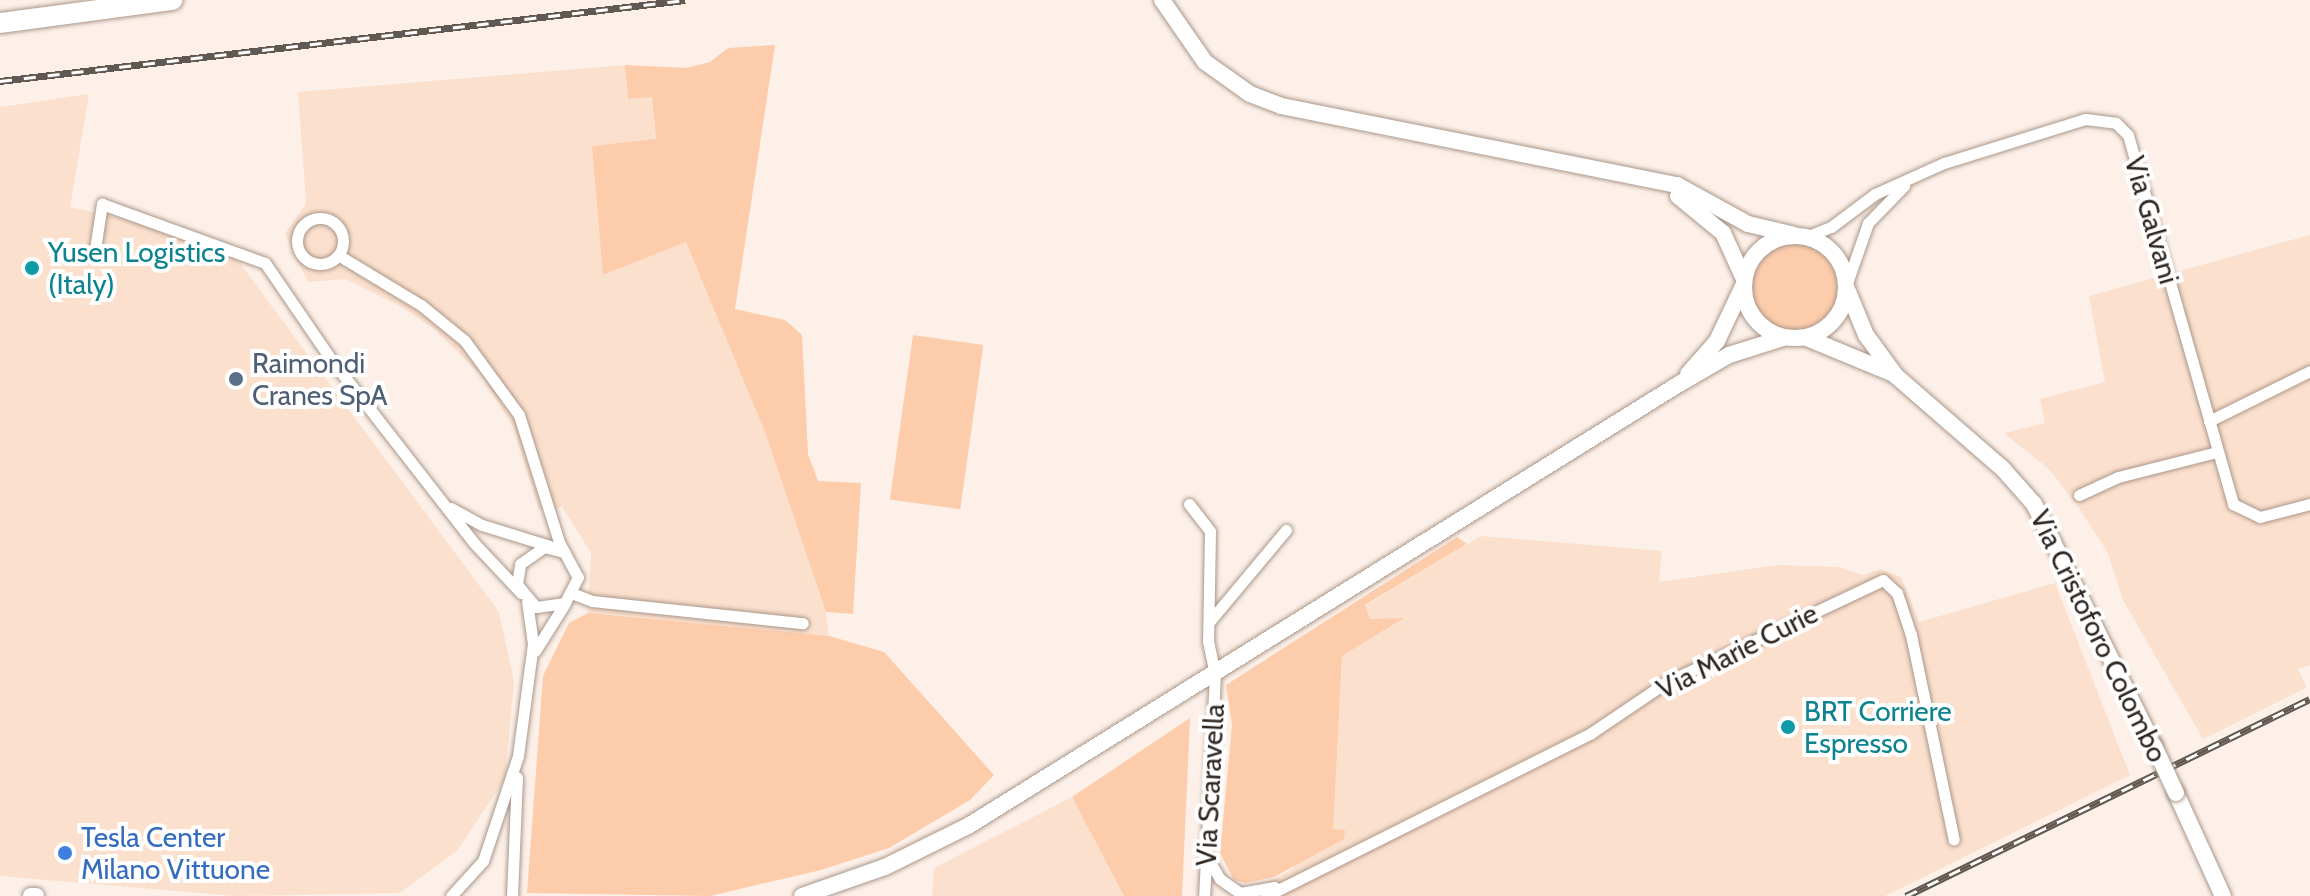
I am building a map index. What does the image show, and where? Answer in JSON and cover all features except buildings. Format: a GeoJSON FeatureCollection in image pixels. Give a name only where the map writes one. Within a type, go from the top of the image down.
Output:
{"type":"FeatureCollection","features":[{"type":"Feature","properties":{"kind":"highway"},"geometry":{"type":"LineString","coordinates":[[0,23],[172,0]]}},
{"type":"Feature","properties":{"kind":"street"},"geometry":{"type":"LineString","coordinates":[[802,896],[943,840],[1729,355],[1783,338],[1807,338],[1835,320],[1847,286],[1834,253],[1800,236],[1748,224],[1662,182],[1281,106],[1250,94],[1205,62],[1162,0]]}},
{"type":"Feature","properties":{"kind":"street","name":"Via Galvani"},"geometry":{"type":"LineString","coordinates":[[1800,236],[1831,227],[1875,194],[1921,174],[2085,119],[2116,123],[2128,135],[2230,498],[2244,513],[2271,516],[2310,504]]}},
{"type":"Feature","properties":{"kind":"street","name":"Via Galvani"},"geometry":{"type":"LineString","coordinates":[[1847,286],[1874,214],[1921,174]]}},
{"type":"Feature","properties":{"kind":"street"},"geometry":{"type":"LineString","coordinates":[[1662,182],[1723,233],[1754,319],[1783,338]]}},
{"type":"Feature","properties":{"kind":"street"},"geometry":{"type":"LineString","coordinates":[[95,249],[102,204],[265,263],[300,317],[439,498],[524,597],[546,609],[565,603]]}},
{"type":"Feature","properties":{"kind":"street"},"geometry":{"type":"LineString","coordinates":[[323,218],[337,225],[343,240],[338,255],[326,263],[305,259],[297,239],[302,226],[323,218]]}},
{"type":"Feature","properties":{"kind":"street"},"geometry":{"type":"LineString","coordinates":[[1679,384],[1717,341],[1761,248],[1800,236]]}},
{"type":"Feature","properties":{"kind":"street"},"geometry":{"type":"LineString","coordinates":[[338,255],[421,305],[487,366],[529,439],[559,550],[577,567],[574,594],[541,635],[531,663],[518,756],[512,896]]}},
{"type":"Feature","properties":{"kind":"street","name":"Via Cristoforo Colombo"},"geometry":{"type":"LineString","coordinates":[[1847,286],[1866,335],[1896,376],[2003,469],[2034,504],[2154,746],[2223,896]]}},
{"type":"Feature","properties":{"kind":"street","name":"Via Cristoforo Colombo"},"geometry":{"type":"LineString","coordinates":[[1807,338],[1896,376]]}},
{"type":"Feature","properties":{"kind":"street"},"geometry":{"type":"LineString","coordinates":[[2209,421],[2310,371]]}},
{"type":"Feature","properties":{"kind":"street"},"geometry":{"type":"LineString","coordinates":[[2079,495],[2118,477],[2217,452]]}},
{"type":"Feature","properties":{"kind":"street"},"geometry":{"type":"LineString","coordinates":[[439,498],[470,520],[522,536],[537,546],[559,550]]}},
{"type":"Feature","properties":{"kind":"street","name":"Via Scaravella"},"geometry":{"type":"LineString","coordinates":[[1189,504],[1210,531],[1209,622],[1215,674],[1204,896]]}},
{"type":"Feature","properties":{"kind":"street"},"geometry":{"type":"LineString","coordinates":[[522,536],[539,534],[549,518]]}},
{"type":"Feature","properties":{"kind":"street"},"geometry":{"type":"LineString","coordinates":[[531,663],[520,564],[537,546],[549,518]]}},
{"type":"Feature","properties":{"kind":"street"},"geometry":{"type":"LineString","coordinates":[[1209,622],[1286,530]]}},
{"type":"Feature","properties":{"kind":"street","name":"Via Marie Curie"},"geometry":{"type":"LineString","coordinates":[[1266,896],[1286,883],[1591,733],[1665,683],[1883,580],[1897,593],[1911,635],[1954,840]]}},
{"type":"Feature","properties":{"kind":"street"},"geometry":{"type":"LineString","coordinates":[[574,594],[592,601],[803,623]]}},
{"type":"Feature","properties":{"kind":"street"},"geometry":{"type":"LineString","coordinates":[[451,896],[483,861],[518,756]]}},
{"type":"Feature","properties":{"kind":"street"},"geometry":{"type":"LineString","coordinates":[[1207,857],[1220,879],[1238,895],[1286,883]]}},
{"type":"Feature","properties":{"kind":"shaded area"},"geometry":{"type":"Polygon","coordinates":[[[775,45],[735,309],[785,320],[802,335],[808,454],[818,481],[861,483],[853,614],[826,612],[765,432],[686,242],[603,275],[592,146],[656,139],[652,97],[628,99],[625,65],[686,68],[710,62],[728,48],[775,45]]]}},
{"type":"Feature","properties":{"kind":"shaded area"},"geometry":{"type":"Polygon","coordinates":[[[625,65],[628,99],[652,97],[656,140],[604,275],[686,241],[765,432],[826,612],[829,636],[588,613],[591,553],[562,507],[539,510],[513,426],[481,375],[433,328],[402,307],[346,279],[308,282],[285,234],[306,203],[298,92],[625,65]]]}},
{"type":"Feature","properties":{"kind":"shaded area"},"geometry":{"type":"Polygon","coordinates":[[[89,94],[70,207],[224,242],[499,612],[514,681],[505,779],[457,851],[399,893],[235,896],[0,876],[0,107],[89,94]]]}},
{"type":"Feature","properties":{"kind":"shaded area"},"geometry":{"type":"Polygon","coordinates":[[[2310,235],[2310,665],[2298,669],[2307,687],[2203,739],[2123,600],[2108,553],[2079,508],[2050,470],[2004,433],[2045,423],[2040,399],[2105,382],[2089,296],[2310,235]]]}},
{"type":"Feature","properties":{"kind":"shaded area"},"geometry":{"type":"Polygon","coordinates":[[[1796,243],[1813,246],[1827,256],[1837,270],[1840,287],[1837,304],[1827,318],[1813,328],[1796,331],[1779,328],[1765,318],[1755,304],[1752,287],[1755,270],[1765,256],[1779,246],[1796,243]]]}},
{"type":"Feature","properties":{"kind":"shaded area"},"geometry":{"type":"Polygon","coordinates":[[[913,335],[983,345],[960,509],[890,499],[913,335]]]}},
{"type":"Feature","properties":{"kind":"shaded area"},"geometry":{"type":"Polygon","coordinates":[[[1481,536],[1662,551],[1659,582],[1778,565],[1839,567],[1863,575],[1880,569],[1901,577],[1919,622],[2055,583],[2130,775],[1885,896],[1241,896],[1293,869],[1297,860],[1344,838],[1332,829],[1342,656],[1402,619],[1370,619],[1365,606],[1481,536]]]}},
{"type":"Feature","properties":{"kind":"shaded area"},"geometry":{"type":"Polygon","coordinates":[[[1457,537],[1467,544],[1365,605],[1370,619],[1404,618],[1342,656],[1333,829],[1345,830],[1344,839],[1274,877],[1245,883],[1234,880],[1220,853],[1232,725],[1226,685],[1457,537]]]}},
{"type":"Feature","properties":{"kind":"shaded area"},"geometry":{"type":"Polygon","coordinates":[[[588,613],[829,636],[884,652],[994,775],[970,800],[889,848],[821,870],[710,896],[527,893],[543,676],[569,623],[588,613]]]}},
{"type":"Feature","properties":{"kind":"shaded area"},"geometry":{"type":"Polygon","coordinates":[[[1190,718],[1182,896],[1124,896],[1072,797],[1190,718]]]}},
{"type":"Feature","properties":{"kind":"shaded area"},"geometry":{"type":"Polygon","coordinates":[[[1072,797],[1124,896],[932,896],[934,868],[1072,797]]]}},
{"type":"Feature","properties":{"kind":"railway"},"geometry":{"type":"LineString","coordinates":[[0,81],[685,0]]}},
{"type":"Feature","properties":{"kind":"railway"},"geometry":{"type":"LineString","coordinates":[[1906,896],[2310,699]]}},
{"type":"Feature","properties":{"kind":"place","name":"Yusen Logistics (Italy)"},"geometry":{"type":"Point","coordinates":[32,268]}},
{"type":"Feature","properties":{"kind":"place","name":"Raimondi Cranes SpA"},"geometry":{"type":"Point","coordinates":[236,379]}},
{"type":"Feature","properties":{"kind":"place","name":"BRT Corriere Espresso"},"geometry":{"type":"Point","coordinates":[1788,727]}},
{"type":"Feature","properties":{"kind":"place","name":"Tesla Center Milano Vittuone"},"geometry":{"type":"Point","coordinates":[65,853]}}]}
